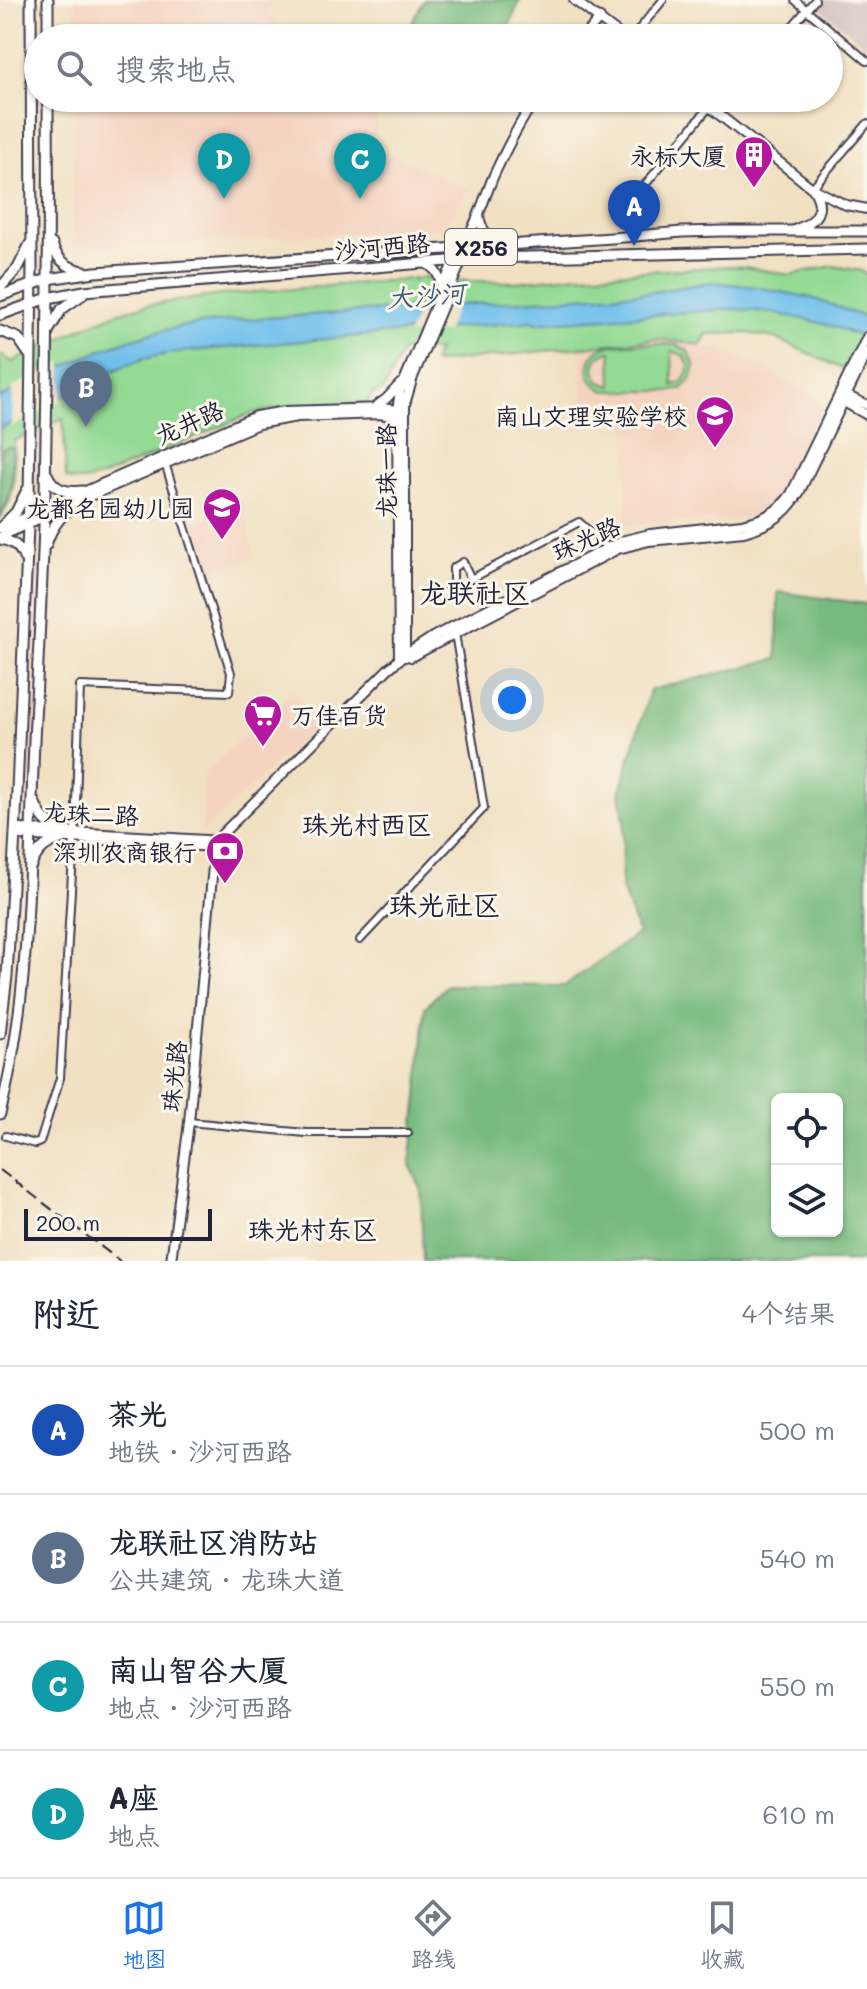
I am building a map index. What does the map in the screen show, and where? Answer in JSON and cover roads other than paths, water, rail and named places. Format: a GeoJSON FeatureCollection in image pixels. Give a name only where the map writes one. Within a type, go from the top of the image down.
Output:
{"type":"FeatureCollection","features":[{"type":"Feature","properties":{"kind":"main road"},"geometry":{"type":"LineString","coordinates":[[31,0],[31,24]]}},
{"type":"Feature","properties":{"kind":"main road"},"geometry":{"type":"LineString","coordinates":[[48,0],[48,24]]}},
{"type":"Feature","properties":{"kind":"main road"},"geometry":{"type":"LineString","coordinates":[[0,1034],[8,963],[28,519],[31,112]]}},
{"type":"Feature","properties":{"kind":"main road","name":"X256"},"geometry":{"type":"LineString","coordinates":[[48,112],[48,298]]}},
{"type":"Feature","properties":{"kind":"main road","name":"X256"},"geometry":{"type":"LineString","coordinates":[[49,227],[53,248],[60,260],[76,270],[95,272]]}},
{"type":"Feature","properties":{"kind":"main road","name":"沙河西路"},"geometry":{"type":"LineString","coordinates":[[0,296],[48,279],[95,272],[682,232],[867,231]]}},
{"type":"Feature","properties":{"kind":"main road"},"geometry":{"type":"LineString","coordinates":[[0,288],[18,268],[32,237]]}},
{"type":"Feature","properties":{"kind":"main road","name":"沙河西路"},"geometry":{"type":"LineString","coordinates":[[0,315],[48,298],[93,290],[485,258],[867,251]]}},
{"type":"Feature","properties":{"kind":"main road"},"geometry":{"type":"LineString","coordinates":[[47,337],[62,309],[74,298],[93,290]]}},
{"type":"Feature","properties":{"kind":"main road"},"geometry":{"type":"LineString","coordinates":[[0,1114],[20,1003],[29,872],[44,512],[48,298]]}},
{"type":"Feature","properties":{"kind":"main road"},"geometry":{"type":"LineString","coordinates":[[0,331],[18,338],[31,357]]}},
{"type":"Feature","properties":{"kind":"main road"},"geometry":{"type":"LineString","coordinates":[[45,467],[54,486],[82,495]]}},
{"type":"Feature","properties":{"kind":"main road"},"geometry":{"type":"LineString","coordinates":[[0,528],[16,512],[29,483]]}},
{"type":"Feature","properties":{"kind":"main road"},"geometry":{"type":"LineString","coordinates":[[42,568],[52,528],[82,495]]}},
{"type":"Feature","properties":{"kind":"main road"},"geometry":{"type":"LineString","coordinates":[[0,538],[19,548],[26,566]]}},
{"type":"Feature","properties":{"kind":"main road"},"geometry":{"type":"LineString","coordinates":[[32,790],[39,813],[69,835]]}},
{"type":"Feature","properties":{"kind":"main road"},"geometry":{"type":"LineString","coordinates":[[29,872],[37,852],[44,845],[69,835]]}},
{"type":"Feature","properties":{"kind":"street"},"geometry":{"type":"LineString","coordinates":[[574,0],[607,24]]}},
{"type":"Feature","properties":{"kind":"street"},"geometry":{"type":"LineString","coordinates":[[643,24],[663,0]]}},
{"type":"Feature","properties":{"kind":"street"},"geometry":{"type":"LineString","coordinates":[[795,0],[823,24]]}},
{"type":"Feature","properties":{"kind":"street"},"geometry":{"type":"LineString","coordinates":[[794,24],[815,0]]}},
{"type":"Feature","properties":{"kind":"street"},"geometry":{"type":"LineString","coordinates":[[595,24],[600,18]]}},
{"type":"Feature","properties":{"kind":"street"},"geometry":{"type":"LineString","coordinates":[[843,41],[867,61]]}},
{"type":"Feature","properties":{"kind":"street","name":"龙珠一路"},"geometry":{"type":"LineString","coordinates":[[400,416],[479,209],[528,112]]}},
{"type":"Feature","properties":{"kind":"street"},"geometry":{"type":"LineString","coordinates":[[639,212],[640,191],[711,112]]}},
{"type":"Feature","properties":{"kind":"street"},"geometry":{"type":"LineString","coordinates":[[716,112],[812,188],[846,205],[867,209]]}},
{"type":"Feature","properties":{"kind":"street"},"geometry":{"type":"LineString","coordinates":[[812,188],[867,124]]}},
{"type":"Feature","properties":{"kind":"street"},"geometry":{"type":"LineString","coordinates":[[786,232],[808,225],[816,218],[819,201],[812,188]]}},
{"type":"Feature","properties":{"kind":"street"},"geometry":{"type":"LineString","coordinates":[[479,209],[480,223],[486,234],[511,245]]}},
{"type":"Feature","properties":{"kind":"street","name":"龙珠一路"},"geometry":{"type":"LineString","coordinates":[[402,659],[399,395],[440,294],[458,260]]}},
{"type":"Feature","properties":{"kind":"street"},"geometry":{"type":"LineString","coordinates":[[423,263],[438,275],[440,294]]}},
{"type":"Feature","properties":{"kind":"street","name":"珠光路"},"geometry":{"type":"LineString","coordinates":[[402,659],[618,549],[649,541],[744,532],[775,520],[789,508],[799,493],[862,359],[867,337]]}},
{"type":"Feature","properties":{"kind":"street"},"geometry":{"type":"LineString","coordinates":[[368,409],[384,401],[403,380]]}},
{"type":"Feature","properties":{"kind":"street"},"geometry":{"type":"LineString","coordinates":[[844,397],[867,405]]}},
{"type":"Feature","properties":{"kind":"street"},"geometry":{"type":"LineString","coordinates":[[844,397],[867,415]]}},
{"type":"Feature","properties":{"kind":"street","name":"珠光路"},"geometry":{"type":"LineString","coordinates":[[171,1261],[219,843],[228,826],[402,659],[434,636],[607,547],[650,534],[742,524],[775,512],[791,494],[844,397]]}},
{"type":"Feature","properties":{"kind":"street","name":"龙井路"},"geometry":{"type":"LineString","coordinates":[[0,528],[44,512],[256,416],[286,411],[389,408],[400,416]]}},
{"type":"Feature","properties":{"kind":"street","name":"龙井路"},"geometry":{"type":"LineString","coordinates":[[164,459],[272,421],[297,417],[400,416]]}},
{"type":"Feature","properties":{"kind":"street"},"geometry":{"type":"LineString","coordinates":[[6,1136],[35,1144],[40,1142],[60,1078],[69,835],[80,686],[229,692],[231,673],[164,459]]}},
{"type":"Feature","properties":{"kind":"street","name":"龙井路"},"geometry":{"type":"LineString","coordinates":[[0,538],[28,519]]}},
{"type":"Feature","properties":{"kind":"street"},"geometry":{"type":"LineString","coordinates":[[431,601],[453,588],[453,568],[463,562],[471,579],[579,522],[607,547]]}},
{"type":"Feature","properties":{"kind":"street"},"geometry":{"type":"LineString","coordinates":[[360,940],[484,808],[455,633]]}},
{"type":"Feature","properties":{"kind":"street","name":"龙珠二路"},"geometry":{"type":"LineString","coordinates":[[15,832],[20,835],[30,833],[219,843]]}},
{"type":"Feature","properties":{"kind":"street"},"geometry":{"type":"LineString","coordinates":[[189,1122],[306,1133],[408,1133]]}},
{"type":"Feature","properties":{"kind":"water"},"geometry":{"type":"Polygon","coordinates":[[[711,282],[812,298],[867,318],[867,339],[802,318],[733,309],[533,321],[178,352],[142,359],[110,372],[0,429],[0,398],[90,355],[161,331],[235,320],[653,292],[711,282]]]}},
{"type":"Feature","properties":{"kind":"railway"},"geometry":{"type":"LineString","coordinates":[[0,1170],[120,1261]]}},
{"type":"Feature","properties":{"kind":"place","name":"永标大厦"},"geometry":{"type":"Point","coordinates":[754,189]}},
{"type":"Feature","properties":{"kind":"place","name":"A座"},"geometry":{"type":"Point","coordinates":[224,199]}},
{"type":"Feature","properties":{"kind":"place","name":"南山智谷大厦"},"geometry":{"type":"Point","coordinates":[360,199]}},
{"type":"Feature","properties":{"kind":"place","name":"茶光"},"geometry":{"type":"Point","coordinates":[634,246]}},
{"type":"Feature","properties":{"kind":"place","name":"龙联社区消防站"},"geometry":{"type":"Point","coordinates":[86,427]}},
{"type":"Feature","properties":{"kind":"place","name":"南山文理实验学校"},"geometry":{"type":"Point","coordinates":[715,449]}},
{"type":"Feature","properties":{"kind":"place","name":"龙都名园幼儿园"},"geometry":{"type":"Point","coordinates":[222,541]}},
{"type":"Feature","properties":{"kind":"place","name":"万佳百货"},"geometry":{"type":"Point","coordinates":[263,748]}},
{"type":"Feature","properties":{"kind":"place","name":"深圳农商银行"},"geometry":{"type":"Point","coordinates":[225,885]}},
{"type":"Feature","properties":{"kind":"district","name":"龙联社区"},"geometry":{"type":"Point","coordinates":[475,592]}},
{"type":"Feature","properties":{"kind":"district","name":"珠光村西区"},"geometry":{"type":"Point","coordinates":[367,824]}},
{"type":"Feature","properties":{"kind":"district","name":"珠光社区"},"geometry":{"type":"Point","coordinates":[445,904]}},
{"type":"Feature","properties":{"kind":"district","name":"珠光村东区"},"geometry":{"type":"Point","coordinates":[313,1229]}},
{"type":"Feature","properties":{"kind":"water label","name":"大沙河"},"geometry":{"type":"Point","coordinates":[426,295]}}]}
